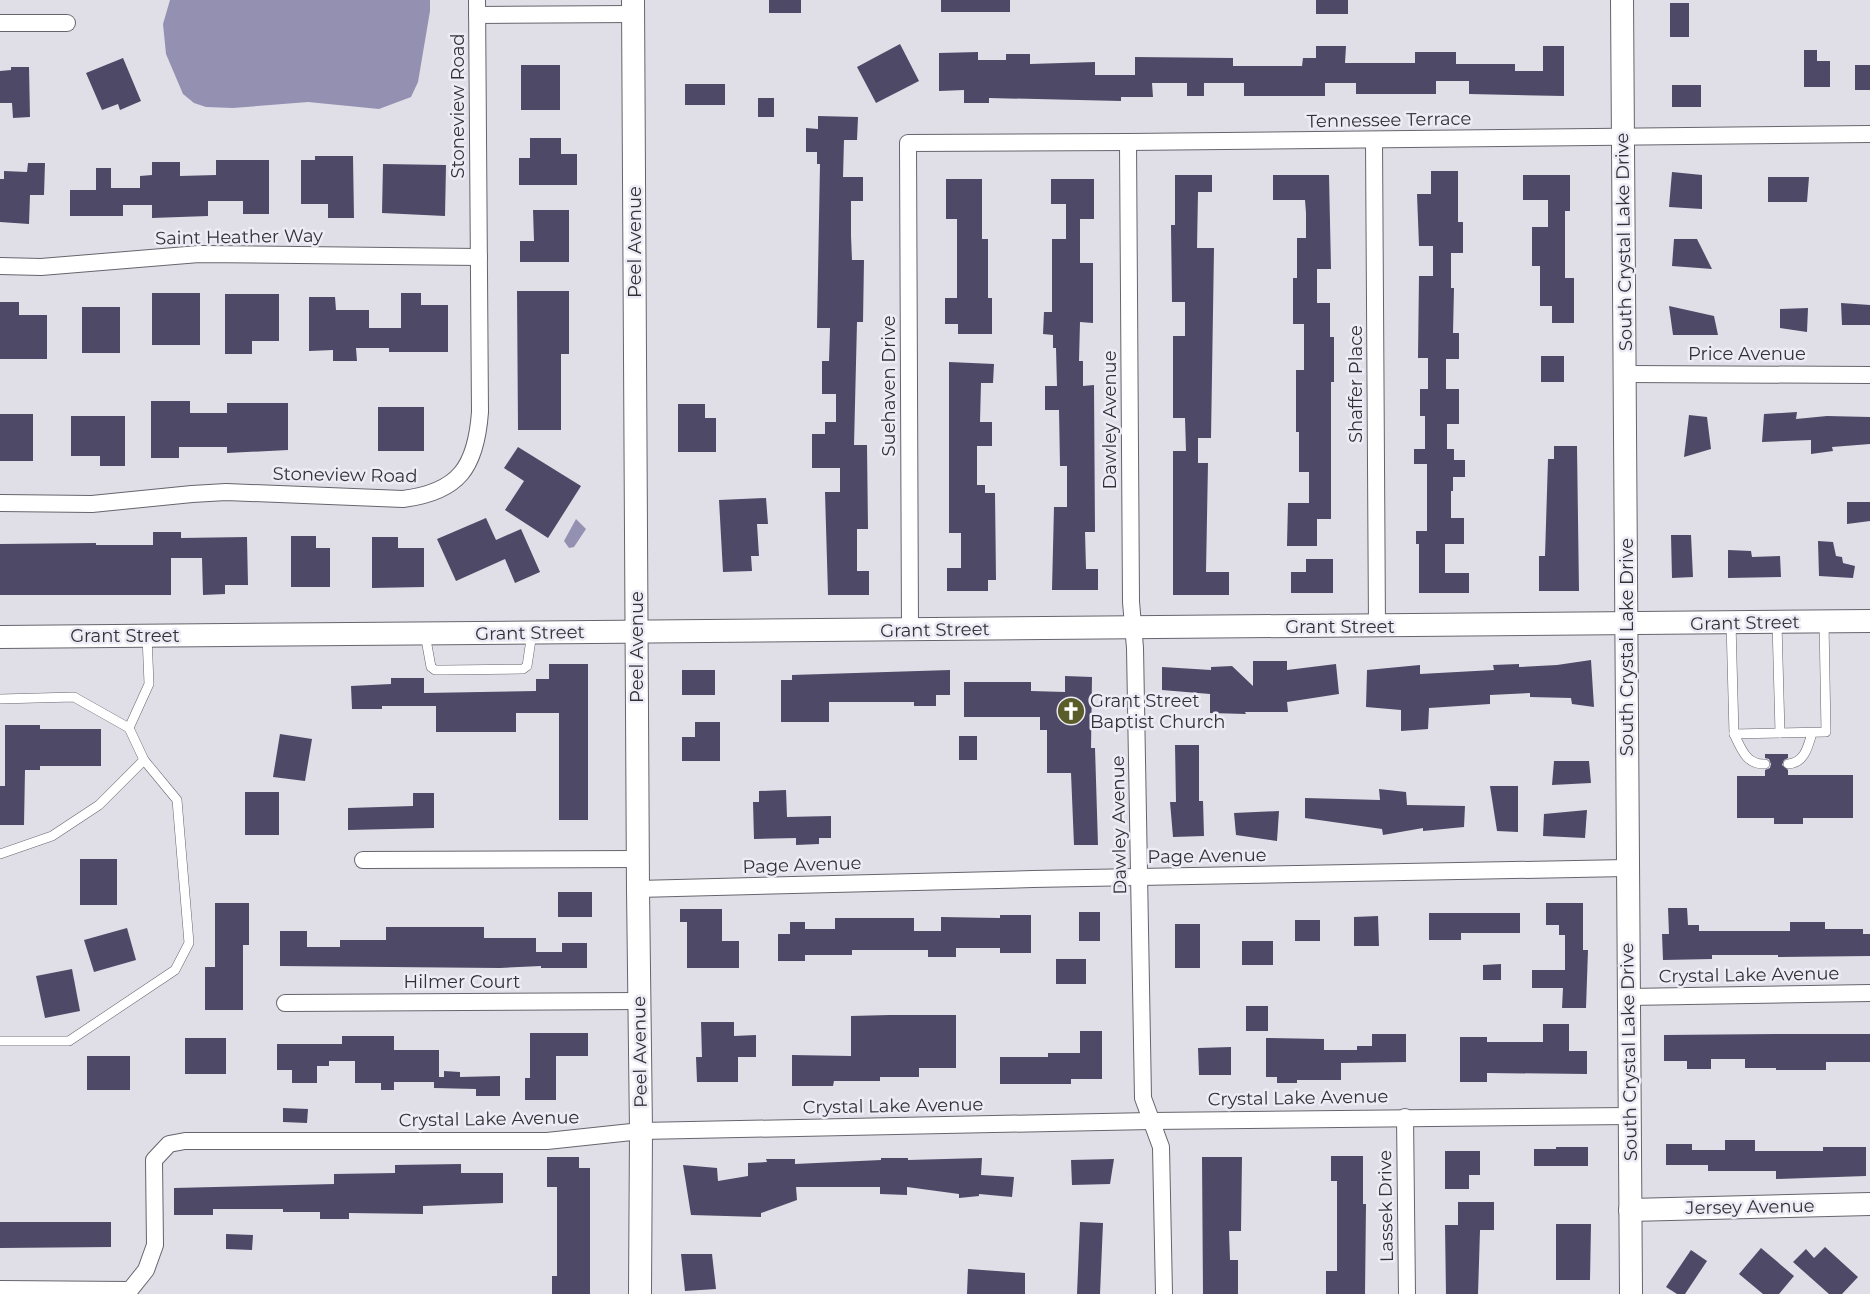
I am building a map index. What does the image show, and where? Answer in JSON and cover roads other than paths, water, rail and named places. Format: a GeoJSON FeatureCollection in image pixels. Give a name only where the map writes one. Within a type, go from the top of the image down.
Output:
{"type":"FeatureCollection","features":[{"type":"Feature","properties":{"kind":"street","name":"South Crystal Lake Drive"},"geometry":{"type":"LineString","coordinates":[[1622,0],[1631,1294]]}},
{"type":"Feature","properties":{"kind":"street","name":"Stoneview Road"},"geometry":{"type":"LineString","coordinates":[[0,503],[92,504],[226,492],[403,499],[426,496],[447,487],[462,473],[473,454],[478,434],[477,8],[633,7]]}},
{"type":"Feature","properties":{"kind":"street","name":"Peel Avenue"},"geometry":{"type":"LineString","coordinates":[[633,7],[638,890],[642,1131],[640,1294]]}},
{"type":"Feature","properties":{"kind":"street"},"geometry":{"type":"LineString","coordinates":[[0,23],[67,23]]}},
{"type":"Feature","properties":{"kind":"street","name":"Tennessee Terrace"},"geometry":{"type":"LineString","coordinates":[[908,143],[1870,134]]}},
{"type":"Feature","properties":{"kind":"street","name":"Shaffer Place"},"geometry":{"type":"LineString","coordinates":[[1374,140],[1377,627]]}},
{"type":"Feature","properties":{"kind":"street","name":"Dawley Avenue"},"geometry":{"type":"LineString","coordinates":[[1128,142],[1131,592],[1140,877],[1143,1098],[1161,1147],[1164,1294]]}},
{"type":"Feature","properties":{"kind":"street","name":"Suehaven Drive"},"geometry":{"type":"LineString","coordinates":[[908,143],[910,630]]}},
{"type":"Feature","properties":{"kind":"street","name":"Saint Heather Way"},"geometry":{"type":"LineString","coordinates":[[0,266],[41,267],[199,254],[479,257]]}},
{"type":"Feature","properties":{"kind":"street","name":"Price Avenue"},"geometry":{"type":"LineString","coordinates":[[1625,374],[1870,375]]}},
{"type":"Feature","properties":{"kind":"street","name":"Grant Street"},"geometry":{"type":"LineString","coordinates":[[0,637],[1133,627],[1377,627],[1870,621]]}},
{"type":"Feature","properties":{"kind":"street"},"geometry":{"type":"LineString","coordinates":[[364,860],[638,859]]}},
{"type":"Feature","properties":{"kind":"street","name":"Page Avenue"},"geometry":{"type":"LineString","coordinates":[[638,890],[1140,877],[1627,868]]}},
{"type":"Feature","properties":{"kind":"street","name":"Crystal Lake Avenue"},"geometry":{"type":"LineString","coordinates":[[1628,997],[1870,993]]}},
{"type":"Feature","properties":{"kind":"street","name":"Hilmer Court"},"geometry":{"type":"LineString","coordinates":[[285,1003],[639,1001]]}},
{"type":"Feature","properties":{"kind":"street","name":"Crystal Lake Avenue"},"geometry":{"type":"LineString","coordinates":[[132,1292],[146,1270],[155,1245],[154,1160],[169,1144],[185,1141],[547,1141],[642,1131],[1405,1117],[1630,1116]]}},
{"type":"Feature","properties":{"kind":"street","name":"Lassek Drive"},"geometry":{"type":"LineString","coordinates":[[1405,1117],[1407,1294]]}},
{"type":"Feature","properties":{"kind":"street","name":"Jersey Avenue"},"geometry":{"type":"LineString","coordinates":[[1630,1210],[1870,1204]]}},
{"type":"Feature","properties":{"kind":"street"},"geometry":{"type":"LineString","coordinates":[[0,1289],[114,1288],[132,1292]]}},
{"type":"Feature","properties":{"kind":"lane"},"geometry":{"type":"LineString","coordinates":[[1777,622],[1780,733]]}},
{"type":"Feature","properties":{"kind":"lane"},"geometry":{"type":"LineString","coordinates":[[1734,734],[1826,732],[1824,622]]}},
{"type":"Feature","properties":{"kind":"lane"},"geometry":{"type":"LineString","coordinates":[[1731,623],[1734,734],[1746,758],[1759,765],[1765,764]]}},
{"type":"Feature","properties":{"kind":"lane"},"geometry":{"type":"LineString","coordinates":[[425,634],[432,667],[435,670],[444,670],[523,669],[527,666],[532,633]]}},
{"type":"Feature","properties":{"kind":"lane"},"geometry":{"type":"LineString","coordinates":[[129,728],[149,684],[147,636]]}},
{"type":"Feature","properties":{"kind":"lane"},"geometry":{"type":"LineString","coordinates":[[0,699],[74,697],[129,728],[144,760],[176,800],[188,943],[175,970],[69,1041],[0,1041]]}},
{"type":"Feature","properties":{"kind":"lane"},"geometry":{"type":"LineString","coordinates":[[1788,764],[1793,764],[1805,754],[1812,733]]}},
{"type":"Feature","properties":{"kind":"lane"},"geometry":{"type":"LineString","coordinates":[[0,854],[52,836],[99,804],[144,760]]}},
{"type":"Feature","properties":{"kind":"place","name":"Grant Street Baptist Church"},"geometry":{"type":"Point","coordinates":[1071,711]}}]}
